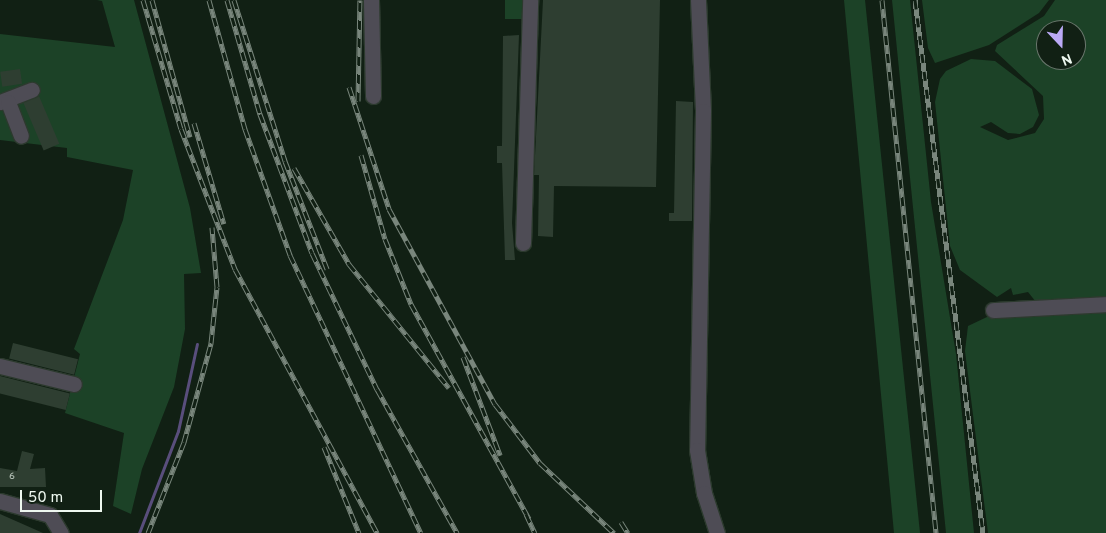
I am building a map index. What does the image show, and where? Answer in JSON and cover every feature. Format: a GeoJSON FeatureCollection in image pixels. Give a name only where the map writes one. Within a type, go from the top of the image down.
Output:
{"type":"FeatureCollection","features":[{"type":"Feature","properties":{"kind":"street"},"geometry":{"type":"LineString","coordinates":[[371,0],[373,96]]}},
{"type":"Feature","properties":{"kind":"street"},"geometry":{"type":"LineString","coordinates":[[523,242],[530,0]]}},
{"type":"Feature","properties":{"kind":"street"},"geometry":{"type":"LineString","coordinates":[[698,0],[703,111],[698,450],[704,493],[717,533]]}},
{"type":"Feature","properties":{"kind":"street"},"geometry":{"type":"LineString","coordinates":[[21,136],[4,102],[32,90]]}},
{"type":"Feature","properties":{"kind":"street"},"geometry":{"type":"LineString","coordinates":[[993,310],[1106,304]]}},
{"type":"Feature","properties":{"kind":"street"},"geometry":{"type":"LineString","coordinates":[[0,366],[74,384]]}},
{"type":"Feature","properties":{"kind":"street"},"geometry":{"type":"LineString","coordinates":[[0,500],[50,515],[61,533]]}},
{"type":"Feature","properties":{"kind":"green space"},"geometry":{"type":"Polygon","coordinates":[[[97,0],[134,0],[190,208],[201,273],[184,274],[185,329],[174,387],[142,469],[131,514],[113,506],[124,433],[65,413],[80,354],[74,349],[123,220],[133,170],[67,157],[67,148],[0,140],[0,34],[115,47],[102,1],[97,0]]]}},
{"type":"Feature","properties":{"kind":"green space"},"geometry":{"type":"Polygon","coordinates":[[[505,0],[526,0],[526,19],[505,19],[505,0]]]}},
{"type":"Feature","properties":{"kind":"green space"},"geometry":{"type":"Polygon","coordinates":[[[844,0],[865,0],[920,533],[894,533],[844,0]]]}},
{"type":"Feature","properties":{"kind":"green space"},"geometry":{"type":"Polygon","coordinates":[[[892,0],[910,0],[931,202],[956,354],[974,533],[946,533],[892,0]]]}},
{"type":"Feature","properties":{"kind":"green space"},"geometry":{"type":"Polygon","coordinates":[[[922,0],[1049,0],[1039,13],[989,45],[935,63],[928,48],[922,0]]]}},
{"type":"Feature","properties":{"kind":"green space"},"geometry":{"type":"Polygon","coordinates":[[[1055,0],[1106,0],[1106,300],[1036,302],[1028,292],[1013,295],[1011,288],[997,297],[960,270],[950,246],[935,102],[940,79],[946,71],[971,59],[995,61],[1032,89],[1039,115],[1033,127],[1020,134],[1008,133],[991,122],[980,127],[1008,140],[1035,133],[1044,119],[1043,96],[995,51],[997,45],[1036,21],[1036,70],[1086,70],[1086,20],[1038,20],[1044,16],[1055,0]]]}},
{"type":"Feature","properties":{"kind":"green space"},"geometry":{"type":"Polygon","coordinates":[[[1106,309],[1106,533],[988,533],[965,351],[968,326],[987,317],[1106,309]]]}},
{"type":"Feature","properties":{"kind":"building"},"geometry":{"type":"Polygon","coordinates":[[[543,0],[660,0],[656,187],[554,186],[553,237],[538,236],[539,175],[534,175],[543,0]]]}},
{"type":"Feature","properties":{"kind":"building"},"geometry":{"type":"Polygon","coordinates":[[[519,35],[512,223],[515,260],[505,260],[502,163],[497,163],[497,146],[502,146],[503,36],[519,35]]]}},
{"type":"Feature","properties":{"kind":"building"},"geometry":{"type":"Polygon","coordinates":[[[20,69],[22,84],[2,87],[0,72],[20,69]]]}},
{"type":"Feature","properties":{"kind":"building"},"geometry":{"type":"Polygon","coordinates":[[[39,96],[59,144],[44,151],[23,103],[39,96]]]}},
{"type":"Feature","properties":{"kind":"building"},"geometry":{"type":"Polygon","coordinates":[[[676,101],[693,102],[692,221],[669,221],[669,213],[674,213],[676,101]]]}},
{"type":"Feature","properties":{"kind":"building"},"geometry":{"type":"Polygon","coordinates":[[[13,343],[78,359],[74,375],[9,359],[13,343]]]}},
{"type":"Feature","properties":{"kind":"building"},"geometry":{"type":"Polygon","coordinates":[[[0,376],[70,393],[66,410],[0,394],[0,376]]]}},
{"type":"Feature","properties":{"kind":"building"},"geometry":{"type":"Polygon","coordinates":[[[22,451],[34,454],[30,469],[45,468],[46,487],[0,487],[0,468],[17,471],[22,451]]]}},
{"type":"Feature","properties":{"kind":"building"},"geometry":{"type":"Polygon","coordinates":[[[0,514],[43,533],[0,533],[0,514]]]}},
{"type":"Feature","properties":{"kind":"waterway"},"geometry":{"type":"LineString","coordinates":[[139,533],[178,431],[197,344]]}},
{"type":"Feature","properties":{"kind":"railway"},"geometry":{"type":"LineString","coordinates":[[143,0],[181,129],[235,269],[377,533]]}},
{"type":"Feature","properties":{"kind":"railway"},"geometry":{"type":"LineString","coordinates":[[152,0],[190,137]]}},
{"type":"Feature","properties":{"kind":"railway"},"geometry":{"type":"LineString","coordinates":[[209,0],[245,129],[290,255],[421,533]]}},
{"type":"Feature","properties":{"kind":"railway"},"geometry":{"type":"LineString","coordinates":[[227,0],[260,114],[312,253],[377,389],[457,533]]}},
{"type":"Feature","properties":{"kind":"railway"},"geometry":{"type":"LineString","coordinates":[[234,0],[285,161],[327,269]]}},
{"type":"Feature","properties":{"kind":"railway"},"geometry":{"type":"LineString","coordinates":[[358,101],[360,0]]}},
{"type":"Feature","properties":{"kind":"railway"},"geometry":{"type":"LineString","coordinates":[[882,0],[936,533]]}},
{"type":"Feature","properties":{"kind":"railway"},"geometry":{"type":"LineString","coordinates":[[915,0],[983,533]]}},
{"type":"Feature","properties":{"kind":"railway"},"geometry":{"type":"LineString","coordinates":[[349,87],[389,209],[495,404],[540,463],[614,533]]}},
{"type":"Feature","properties":{"kind":"railway"},"geometry":{"type":"LineString","coordinates":[[194,123],[224,224]]}},
{"type":"Feature","properties":{"kind":"railway"},"geometry":{"type":"LineString","coordinates":[[361,155],[385,239],[411,304],[529,519]]}},
{"type":"Feature","properties":{"kind":"railway"},"geometry":{"type":"LineString","coordinates":[[294,168],[349,264],[449,388]]}},
{"type":"Feature","properties":{"kind":"railway"},"geometry":{"type":"LineString","coordinates":[[148,533],[184,442],[211,343],[217,287],[212,227]]}},
{"type":"Feature","properties":{"kind":"railway"},"geometry":{"type":"LineString","coordinates":[[463,357],[500,455]]}},
{"type":"Feature","properties":{"kind":"railway"},"geometry":{"type":"LineString","coordinates":[[324,447],[359,533]]}},
{"type":"Feature","properties":{"kind":"railway"},"geometry":{"type":"LineString","coordinates":[[526,514],[535,533]]}},
{"type":"Feature","properties":{"kind":"railway"},"geometry":{"type":"LineString","coordinates":[[621,522],[628,533]]}}]}
